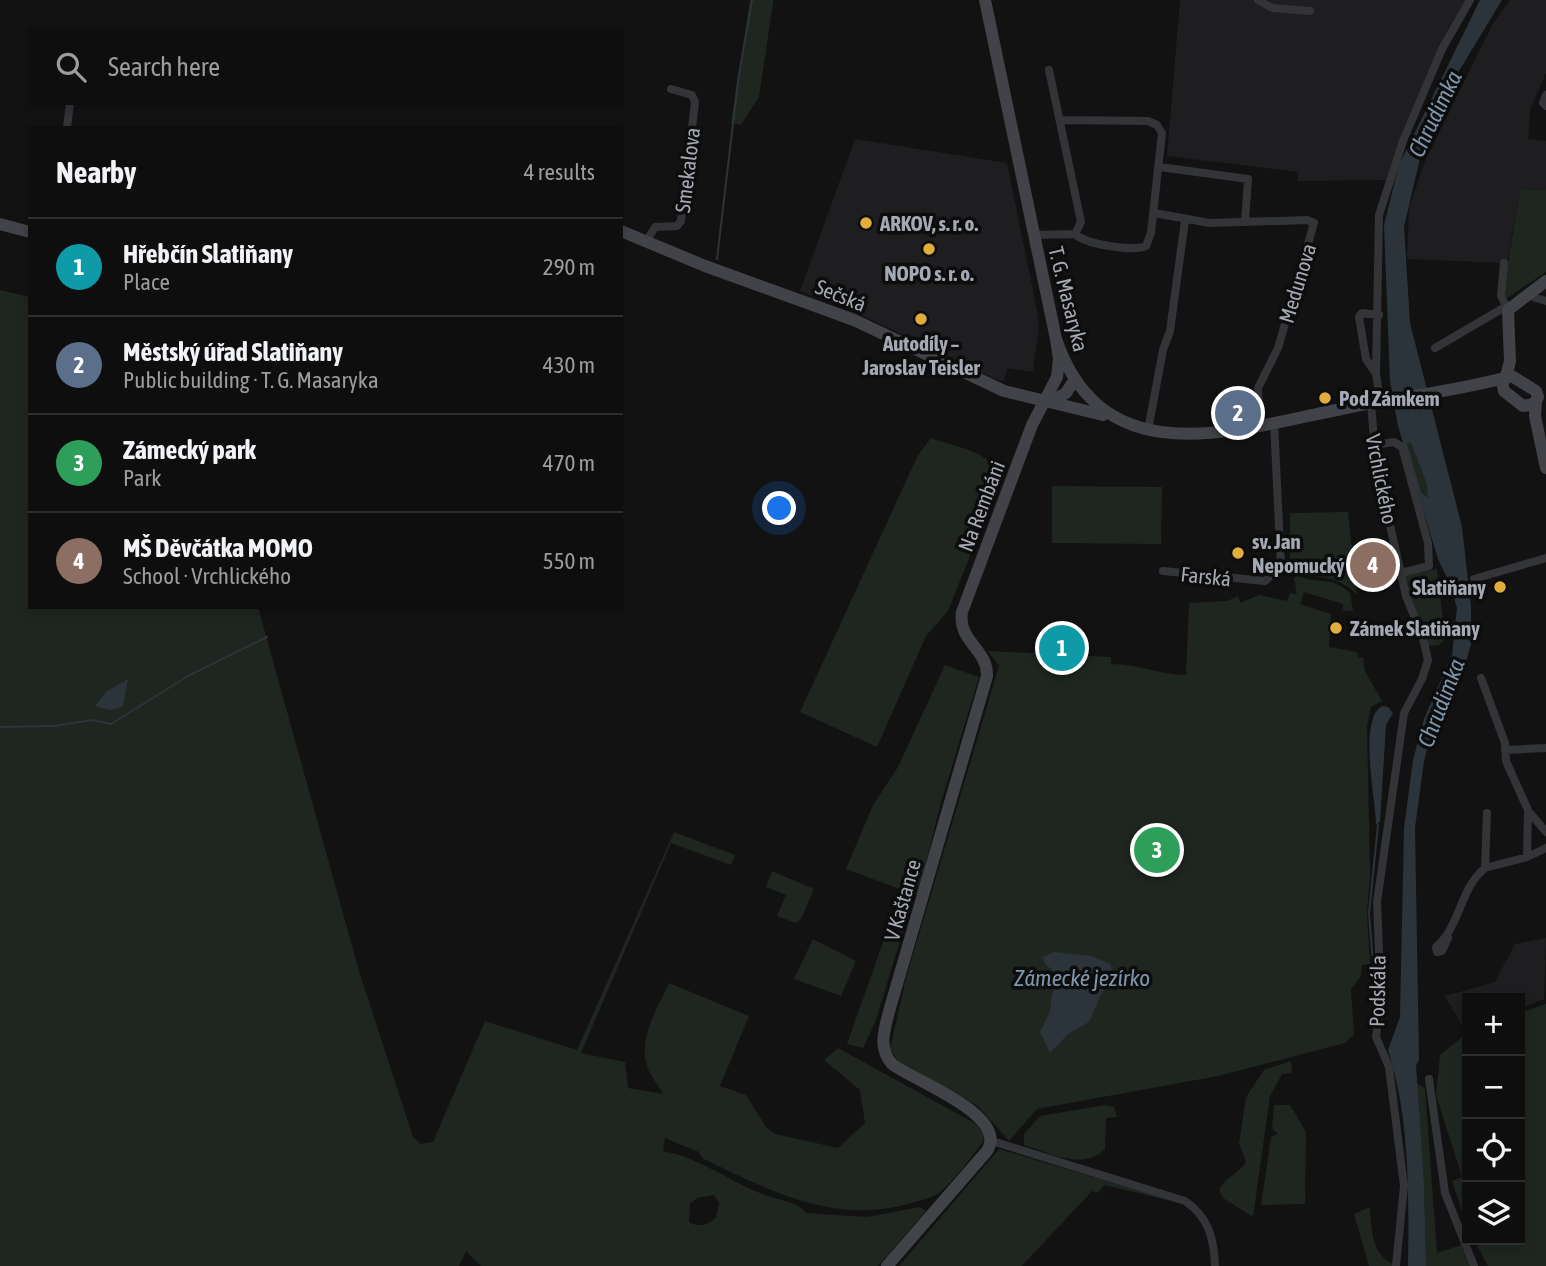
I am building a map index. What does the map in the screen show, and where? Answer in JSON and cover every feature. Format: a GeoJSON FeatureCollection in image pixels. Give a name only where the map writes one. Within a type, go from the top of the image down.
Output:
{"type":"FeatureCollection","features":[{"type":"Feature","properties":{"kind":"street","name":"T. G. Masaryka"},"geometry":{"type":"LineString","coordinates":[[985,0],[1056,339],[1075,379],[1098,407],[1142,428],[1195,435],[1455,389],[1513,375],[1537,394],[1539,400],[1535,416],[1541,451]]}},
{"type":"Feature","properties":{"kind":"street"},"geometry":{"type":"LineString","coordinates":[[1258,0],[1268,7],[1310,11]]}},
{"type":"Feature","properties":{"kind":"street"},"geometry":{"type":"LineString","coordinates":[[1376,374],[1379,315],[1377,229],[1382,204],[1403,141],[1452,27],[1471,0]]}},
{"type":"Feature","properties":{"kind":"street"},"geometry":{"type":"LineString","coordinates":[[1049,70],[1081,222],[1075,234]]}},
{"type":"Feature","properties":{"kind":"street","name":"Smekalova"},"geometry":{"type":"LineString","coordinates":[[646,242],[653,228],[677,226],[681,221],[695,102],[692,94],[671,89]]}},
{"type":"Feature","properties":{"kind":"street"},"geometry":{"type":"LineString","coordinates":[[1545,106],[1546,94]]}},
{"type":"Feature","properties":{"kind":"street"},"geometry":{"type":"LineString","coordinates":[[67,126],[70,105]]}},
{"type":"Feature","properties":{"kind":"street"},"geometry":{"type":"LineString","coordinates":[[1034,235],[1075,234],[1088,241],[1144,248],[1150,241],[1162,133],[1154,123],[1073,118],[1060,120]]}},
{"type":"Feature","properties":{"kind":"street"},"geometry":{"type":"LineString","coordinates":[[1160,167],[1248,179],[1245,222]]}},
{"type":"Feature","properties":{"kind":"street","name":"Medunova"},"geometry":{"type":"LineString","coordinates":[[1154,213],[1185,220],[1307,220],[1314,224],[1278,348],[1258,388],[1260,425]]}},
{"type":"Feature","properties":{"kind":"street"},"geometry":{"type":"LineString","coordinates":[[1142,428],[1170,331],[1185,220]]}},
{"type":"Feature","properties":{"kind":"street"},"geometry":{"type":"LineString","coordinates":[[0,224],[28,231]]}},
{"type":"Feature","properties":{"kind":"street","name":"Sečská"},"geometry":{"type":"LineString","coordinates":[[623,232],[854,320],[996,388],[1085,409],[1142,428]]}},
{"type":"Feature","properties":{"kind":"street"},"geometry":{"type":"LineString","coordinates":[[1504,263],[1501,293],[1506,309],[1510,364],[1502,386],[1505,393]]}},
{"type":"Feature","properties":{"kind":"street"},"geometry":{"type":"LineString","coordinates":[[1435,348],[1506,309],[1546,281]]}},
{"type":"Feature","properties":{"kind":"street"},"geometry":{"type":"LineString","coordinates":[[1529,293],[1535,299],[1546,301]]}},
{"type":"Feature","properties":{"kind":"street"},"geometry":{"type":"LineString","coordinates":[[1376,374],[1366,359],[1359,317],[1362,313],[1379,315]]}},
{"type":"Feature","properties":{"kind":"street"},"geometry":{"type":"LineString","coordinates":[[1047,401],[1059,364],[1056,339]]}},
{"type":"Feature","properties":{"kind":"street"},"geometry":{"type":"LineString","coordinates":[[1509,340],[1516,368],[1526,383],[1546,391]]}},
{"type":"Feature","properties":{"kind":"street","name":"Vrchlického"},"geometry":{"type":"LineString","coordinates":[[1376,374],[1378,401],[1373,445],[1401,573],[1428,660],[1422,679],[1404,713]]}},
{"type":"Feature","properties":{"kind":"street"},"geometry":{"type":"LineString","coordinates":[[1053,386],[1061,380],[1075,379]]}},
{"type":"Feature","properties":{"kind":"street"},"geometry":{"type":"LineString","coordinates":[[1047,401],[1063,395],[1075,379]]}},
{"type":"Feature","properties":{"kind":"street","name":"T. G. Masaryka"},"geometry":{"type":"LineString","coordinates":[[1455,389],[1492,388],[1517,402],[1525,411],[1546,468]]}},
{"type":"Feature","properties":{"kind":"street"},"geometry":{"type":"LineString","coordinates":[[1517,402],[1527,407],[1539,400]]}},
{"type":"Feature","properties":{"kind":"street","name":"Na Rembáni"},"geometry":{"type":"LineString","coordinates":[[961,626],[963,607],[1047,401]]}},
{"type":"Feature","properties":{"kind":"street","name":"Farská"},"geometry":{"type":"LineString","coordinates":[[1163,571],[1265,581],[1272,577],[1282,563],[1274,458],[1275,422]]}},
{"type":"Feature","properties":{"kind":"street"},"geometry":{"type":"LineString","coordinates":[[1373,445],[1394,442],[1402,447],[1428,543],[1429,566],[1401,573]]}},
{"type":"Feature","properties":{"kind":"street"},"geometry":{"type":"LineString","coordinates":[[1474,579],[1546,558]]}},
{"type":"Feature","properties":{"kind":"street","name":"V Kaštance"},"geometry":{"type":"LineString","coordinates":[[961,626],[967,640],[983,659],[987,676],[890,1008],[883,1046],[885,1056],[896,1067],[956,1101],[981,1119],[990,1131],[992,1141]]}},
{"type":"Feature","properties":{"kind":"street"},"geometry":{"type":"LineString","coordinates":[[1481,678],[1507,763],[1528,810],[1546,832]]}},
{"type":"Feature","properties":{"kind":"street","name":"Podskála"},"geometry":{"type":"LineString","coordinates":[[1395,1266],[1404,1186],[1389,1067],[1376,1039],[1381,1000],[1377,911],[1385,835],[1404,713]]}},
{"type":"Feature","properties":{"kind":"street"},"geometry":{"type":"LineString","coordinates":[[1505,750],[1546,748]]}},
{"type":"Feature","properties":{"kind":"street"},"geometry":{"type":"LineString","coordinates":[[1527,857],[1528,810]]}},
{"type":"Feature","properties":{"kind":"street"},"geometry":{"type":"LineString","coordinates":[[1485,868],[1487,813]]}},
{"type":"Feature","properties":{"kind":"street"},"geometry":{"type":"LineString","coordinates":[[1448,937],[1476,878],[1485,868],[1527,857],[1546,848]]}},
{"type":"Feature","properties":{"kind":"street"},"geometry":{"type":"LineString","coordinates":[[1429,1079],[1442,1178],[1451,1210],[1474,1266]]}},
{"type":"Feature","properties":{"kind":"street"},"geometry":{"type":"LineString","coordinates":[[887,1266],[987,1151],[992,1141],[1185,1201],[1200,1212],[1210,1228],[1215,1266]]}},
{"type":"Feature","properties":{"kind":"shaded area"},"geometry":{"type":"Polygon","coordinates":[[[750,0],[773,0],[773,3],[759,97],[741,125],[731,123],[750,0]]]}},
{"type":"Feature","properties":{"kind":"shaded area"},"geometry":{"type":"Polygon","coordinates":[[[1180,0],[1468,0],[1447,31],[1386,180],[1298,181],[1298,172],[1167,156],[1180,0]]]}},
{"type":"Feature","properties":{"kind":"shaded area"},"geometry":{"type":"Polygon","coordinates":[[[1510,0],[1546,0],[1546,73],[1531,107],[1528,139],[1546,141],[1546,190],[1520,189],[1507,263],[1407,259],[1409,208],[1425,161],[1492,25],[1510,0]]]}},
{"type":"Feature","properties":{"kind":"shaded area"},"geometry":{"type":"Polygon","coordinates":[[[855,139],[1007,163],[1037,310],[1039,328],[1033,372],[1007,368],[1004,381],[997,380],[855,312],[800,291],[855,139]]]}},
{"type":"Feature","properties":{"kind":"shaded area"},"geometry":{"type":"Polygon","coordinates":[[[1520,189],[1546,190],[1546,272],[1507,298],[1503,293],[1520,189]]]}},
{"type":"Feature","properties":{"kind":"shaded area"},"geometry":{"type":"Polygon","coordinates":[[[0,290],[28,297],[28,609],[259,609],[359,971],[413,1137],[421,1144],[433,1142],[485,1021],[577,1050],[674,832],[735,855],[731,865],[671,843],[581,1053],[625,1062],[628,1088],[663,1094],[647,1066],[645,1045],[650,1023],[669,983],[749,1016],[720,1086],[746,1095],[766,1127],[775,1134],[838,1148],[865,1123],[860,1090],[824,1060],[838,1048],[976,1124],[984,1134],[983,1142],[963,1168],[935,1195],[883,1209],[856,1210],[829,1207],[777,1192],[702,1158],[699,1152],[665,1138],[663,1151],[691,1159],[757,1192],[795,1204],[806,1213],[867,1217],[920,1207],[926,1211],[878,1266],[481,1266],[466,1251],[459,1266],[0,1266],[0,290]],[[714,1195],[697,1198],[690,1204],[689,1222],[700,1225],[716,1218],[719,1203],[714,1195]]]}},
{"type":"Feature","properties":{"kind":"shaded area"},"geometry":{"type":"Polygon","coordinates":[[[931,438],[983,457],[997,471],[1000,481],[948,611],[926,636],[877,747],[800,712],[918,455],[931,438]]]}},
{"type":"Feature","properties":{"kind":"shaded area"},"geometry":{"type":"Polygon","coordinates":[[[1407,443],[1411,443],[1427,485],[1429,499],[1421,492],[1407,443]]]}},
{"type":"Feature","properties":{"kind":"shaded area"},"geometry":{"type":"Polygon","coordinates":[[[1052,486],[1162,487],[1161,544],[1052,543],[1052,486]]]}},
{"type":"Feature","properties":{"kind":"shaded area"},"geometry":{"type":"Polygon","coordinates":[[[1348,512],[1357,595],[1339,582],[1307,574],[1290,564],[1290,513],[1348,512]]]}},
{"type":"Feature","properties":{"kind":"shaded area"},"geometry":{"type":"Polygon","coordinates":[[[1389,547],[1396,576],[1356,586],[1353,555],[1389,547]]]}},
{"type":"Feature","properties":{"kind":"shaded area"},"geometry":{"type":"Polygon","coordinates":[[[1437,569],[1445,639],[1439,645],[1428,646],[1415,616],[1404,576],[1437,569]]]}},
{"type":"Feature","properties":{"kind":"shaded area"},"geometry":{"type":"Polygon","coordinates":[[[1297,575],[1336,584],[1350,593],[1353,611],[1343,610],[1343,604],[1304,592],[1300,604],[1331,614],[1329,647],[1357,652],[1358,658],[1363,657],[1365,671],[1382,701],[1371,707],[1367,726],[1370,876],[1367,914],[1370,964],[1362,965],[1361,976],[1351,989],[1354,1034],[1345,1043],[1218,1076],[1037,1109],[1009,1141],[978,1106],[898,1061],[890,1049],[906,978],[999,666],[988,651],[1111,657],[1111,664],[1186,675],[1189,603],[1227,601],[1238,596],[1241,603],[1259,595],[1287,601],[1290,593],[1297,594],[1294,578],[1297,575]]]}},
{"type":"Feature","properties":{"kind":"shaded area"},"geometry":{"type":"Polygon","coordinates":[[[945,665],[979,677],[940,806],[918,896],[846,869],[873,805],[898,767],[945,665]]]}},
{"type":"Feature","properties":{"kind":"shaded area"},"geometry":{"type":"Polygon","coordinates":[[[772,871],[814,889],[801,919],[795,923],[777,916],[786,895],[766,887],[772,871]]]}},
{"type":"Feature","properties":{"kind":"shaded area"},"geometry":{"type":"Polygon","coordinates":[[[896,926],[903,931],[875,1023],[863,1048],[847,1044],[888,928],[896,926]]]}},
{"type":"Feature","properties":{"kind":"shaded area"},"geometry":{"type":"Polygon","coordinates":[[[1546,938],[1544,999],[1525,1007],[1525,993],[1462,993],[1462,1026],[1445,996],[1495,982],[1515,944],[1546,938]]]}},
{"type":"Feature","properties":{"kind":"shaded area"},"geometry":{"type":"Polygon","coordinates":[[[813,939],[856,961],[841,996],[794,979],[813,939]]]}},
{"type":"Feature","properties":{"kind":"shaded area"},"geometry":{"type":"Polygon","coordinates":[[[1546,1004],[1546,1266],[1488,1266],[1477,1245],[1525,1245],[1525,1011],[1546,1004]]]}},
{"type":"Feature","properties":{"kind":"shaded area"},"geometry":{"type":"Polygon","coordinates":[[[1462,1037],[1462,1177],[1436,1095],[1440,1055],[1462,1037]]]}},
{"type":"Feature","properties":{"kind":"shaded area"},"geometry":{"type":"Polygon","coordinates":[[[1291,1061],[1292,1073],[1282,1074],[1270,1096],[1253,1217],[1223,1198],[1219,1190],[1246,1162],[1239,1143],[1246,1097],[1264,1070],[1291,1061]]]}},
{"type":"Feature","properties":{"kind":"shaded area"},"geometry":{"type":"Polygon","coordinates":[[[1416,1083],[1425,1088],[1437,1253],[1461,1245],[1470,1266],[1426,1266],[1424,1183],[1416,1083]]]}},
{"type":"Feature","properties":{"kind":"shaded area"},"geometry":{"type":"Polygon","coordinates":[[[1105,1105],[1114,1107],[1117,1117],[1106,1118],[1105,1149],[1096,1155],[1076,1160],[1024,1145],[1024,1134],[1040,1116],[1105,1105]]]}},
{"type":"Feature","properties":{"kind":"shaded area"},"geometry":{"type":"Polygon","coordinates":[[[1274,1105],[1290,1105],[1306,1132],[1305,1204],[1261,1205],[1271,1137],[1278,1134],[1272,1128],[1274,1105]]]}},
{"type":"Feature","properties":{"kind":"shaded area"},"geometry":{"type":"Polygon","coordinates":[[[999,1149],[1184,1204],[1105,1185],[1097,1193],[1092,1191],[1022,1266],[899,1266],[999,1149]]]}},
{"type":"Feature","properties":{"kind":"shaded area"},"geometry":{"type":"Polygon","coordinates":[[[1462,1177],[1462,1211],[1452,1181],[1462,1177]]]}},
{"type":"Feature","properties":{"kind":"shaded area"},"geometry":{"type":"Polygon","coordinates":[[[1370,1207],[1378,1250],[1389,1262],[1398,1266],[1369,1266],[1354,1214],[1370,1207]]]}},
{"type":"Feature","properties":{"kind":"water","name":"Chrudimka"},"geometry":{"type":"Polygon","coordinates":[[[1480,0],[1502,0],[1456,76],[1424,141],[1404,227],[1410,323],[1462,527],[1471,607],[1471,644],[1466,661],[1436,717],[1424,761],[1415,828],[1419,1060],[1416,1065],[1424,1183],[1426,1266],[1408,1266],[1407,1157],[1401,1103],[1388,1050],[1400,1017],[1404,828],[1413,760],[1424,719],[1452,655],[1457,608],[1450,584],[1438,559],[1398,426],[1390,381],[1384,225],[1399,165],[1480,0]],[[1407,443],[1421,492],[1428,498],[1427,485],[1411,443],[1407,443]]]}},
{"type":"Feature","properties":{"kind":"water"},"geometry":{"type":"Polygon","coordinates":[[[128,679],[123,707],[110,710],[95,706],[107,691],[128,679]]]}},
{"type":"Feature","properties":{"kind":"water"},"geometry":{"type":"Polygon","coordinates":[[[1382,706],[1388,707],[1393,713],[1386,725],[1380,822],[1376,825],[1370,743],[1375,714],[1382,706]]]}},
{"type":"Feature","properties":{"kind":"water","name":"Zámecké jezírko"},"geometry":{"type":"Polygon","coordinates":[[[1054,952],[1091,956],[1110,964],[1114,975],[1101,994],[1089,1022],[1068,1034],[1050,1053],[1040,1032],[1050,1011],[1052,994],[1058,981],[1057,974],[1045,964],[1043,957],[1054,952]]]}},
{"type":"Feature","properties":{"kind":"waterway"},"geometry":{"type":"LineString","coordinates":[[717,259],[738,81],[752,0]]}},
{"type":"Feature","properties":{"kind":"waterway"},"geometry":{"type":"LineString","coordinates":[[0,727],[54,726],[92,720],[111,724],[188,676],[267,637]]}},
{"type":"Feature","properties":{"kind":"waterway"},"geometry":{"type":"LineString","coordinates":[[1373,964],[1369,913],[1378,825]]}},
{"type":"Feature","properties":{"kind":"place","name":"ARKOV, s. r. o."},"geometry":{"type":"Point","coordinates":[866,223]}},
{"type":"Feature","properties":{"kind":"place","name":"NOPO s. r. o."},"geometry":{"type":"Point","coordinates":[929,249]}},
{"type":"Feature","properties":{"kind":"place","name":"Autodíly – Jaroslav Teisler"},"geometry":{"type":"Point","coordinates":[921,319]}},
{"type":"Feature","properties":{"kind":"place","name":"Pod Zámkem"},"geometry":{"type":"Point","coordinates":[1325,398]}},
{"type":"Feature","properties":{"kind":"place","name":"Městský úřad Slatiňany"},"geometry":{"type":"Point","coordinates":[1238,413]}},
{"type":"Feature","properties":{"kind":"place","name":"sv. Jan Nepomucký"},"geometry":{"type":"Point","coordinates":[1238,553]}},
{"type":"Feature","properties":{"kind":"place","name":"MŠ Děvčátka MOMO"},"geometry":{"type":"Point","coordinates":[1373,565]}},
{"type":"Feature","properties":{"kind":"place","name":"Slatiňany"},"geometry":{"type":"Point","coordinates":[1500,587]}},
{"type":"Feature","properties":{"kind":"place","name":"Zámek Slatiňany"},"geometry":{"type":"Point","coordinates":[1336,628]}},
{"type":"Feature","properties":{"kind":"place","name":"Hřebčín Slatiňany"},"geometry":{"type":"Point","coordinates":[1062,648]}},
{"type":"Feature","properties":{"kind":"place","name":"Zámecký park"},"geometry":{"type":"Point","coordinates":[1157,850]}}]}
